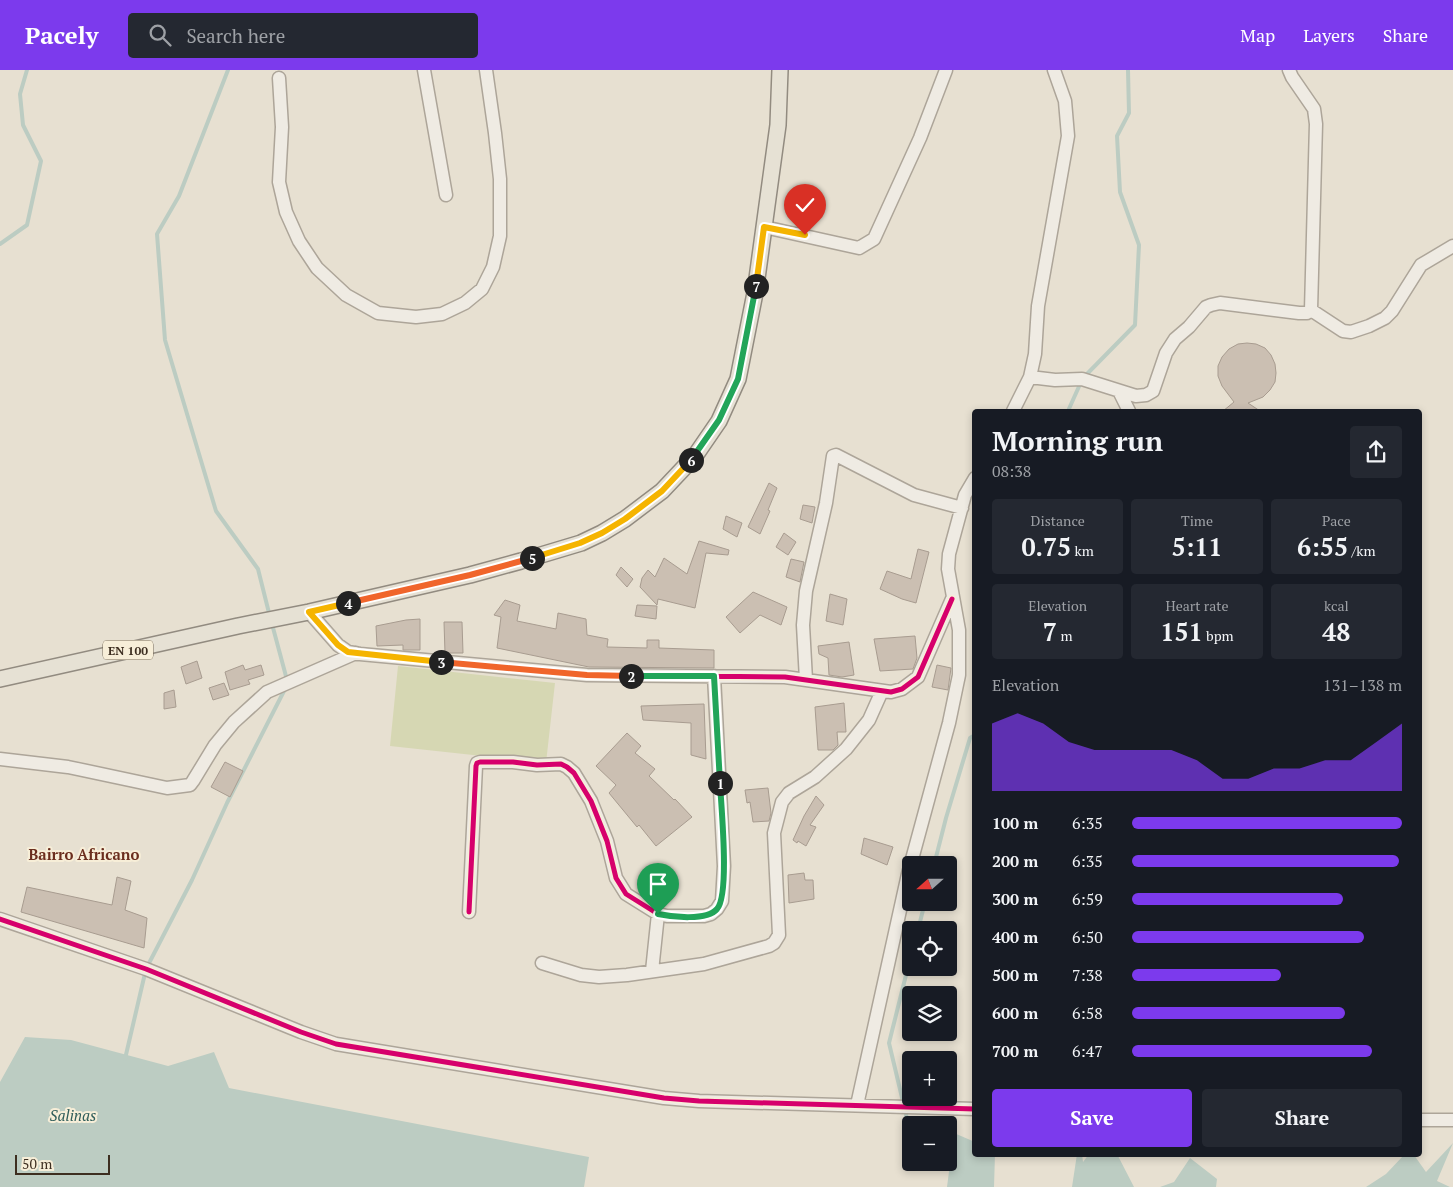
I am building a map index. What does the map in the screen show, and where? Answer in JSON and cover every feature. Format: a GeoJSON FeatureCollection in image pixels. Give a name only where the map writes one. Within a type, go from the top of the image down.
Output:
{"type":"FeatureCollection","features":[{"type":"Feature","properties":{"kind":"main road"},"geometry":{"type":"LineString","coordinates":[[309,612],[470,575],[580,543],[602,533],[625,519],[662,491],[694,456],[719,420],[738,379],[755,293],[778,125],[780,70]]}},
{"type":"Feature","properties":{"kind":"main road","name":"EN 100"},"geometry":{"type":"LineString","coordinates":[[0,679],[309,612]]}},
{"type":"Feature","properties":{"kind":"street"},"geometry":{"type":"LineString","coordinates":[[424,70],[446,196]]}},
{"type":"Feature","properties":{"kind":"street"},"geometry":{"type":"LineString","coordinates":[[279,78],[282,127],[280,182],[286,212],[299,241],[317,268],[346,295],[378,313],[416,317],[442,314],[465,303],[482,289],[493,267],[500,236],[500,179],[496,133],[486,70]]}},
{"type":"Feature","properties":{"kind":"street"},"geometry":{"type":"LineString","coordinates":[[764,227],[859,248],[874,238],[920,138],[946,70]]}},
{"type":"Feature","properties":{"kind":"street"},"geometry":{"type":"LineString","coordinates":[[1014,409],[1030,377],[1035,354],[1038,306],[1068,136],[1065,101],[1054,70]]}},
{"type":"Feature","properties":{"kind":"street"},"geometry":{"type":"LineString","coordinates":[[1289,70],[1314,109],[1316,124],[1311,310]]}},
{"type":"Feature","properties":{"kind":"street"},"geometry":{"type":"LineString","coordinates":[[1311,310],[1347,332],[1369,326],[1385,318],[1392,311],[1421,265],[1453,246]]}},
{"type":"Feature","properties":{"kind":"street"},"geometry":{"type":"LineString","coordinates":[[1030,377],[1055,380],[1082,379],[1136,396],[1146,395],[1153,391],[1166,353],[1175,339],[1189,327],[1206,307],[1220,303],[1299,313],[1307,313],[1311,310]]}},
{"type":"Feature","properties":{"kind":"street"},"geometry":{"type":"LineString","coordinates":[[1119,391],[1128,409]]}},
{"type":"Feature","properties":{"kind":"street"},"geometry":{"type":"LineString","coordinates":[[806,680],[802,624],[806,591],[826,503],[833,456],[836,455],[914,495],[962,508]]}},
{"type":"Feature","properties":{"kind":"street"},"geometry":{"type":"LineString","coordinates":[[857,1105],[908,874],[949,724],[959,675],[959,630],[948,569],[949,554],[965,495],[972,483]]}},
{"type":"Feature","properties":{"kind":"street"},"geometry":{"type":"LineString","coordinates":[[309,612],[338,645],[348,652],[476,666],[587,675],[785,677],[891,692],[902,689],[918,677],[952,599]]}},
{"type":"Feature","properties":{"kind":"street"},"geometry":{"type":"LineString","coordinates":[[0,759],[68,767],[167,788],[190,785],[215,745],[234,722],[267,692],[356,653]]}},
{"type":"Feature","properties":{"kind":"street"},"geometry":{"type":"LineString","coordinates":[[469,912],[476,766],[480,762],[513,762],[537,765],[561,764],[567,767],[574,773],[591,801],[607,841],[616,878],[626,894],[658,914],[667,916],[704,916],[711,914],[717,909],[722,901],[724,866],[714,676]]}},
{"type":"Feature","properties":{"kind":"street"},"geometry":{"type":"LineString","coordinates":[[542,963],[581,975],[599,977],[704,964],[774,943],[779,936],[774,832],[782,802],[789,793],[815,777],[846,749],[869,720],[882,691]]}},
{"type":"Feature","properties":{"kind":"street"},"geometry":{"type":"LineString","coordinates":[[652,971],[658,914]]}},
{"type":"Feature","properties":{"kind":"street"},"geometry":{"type":"LineString","coordinates":[[0,919],[146,969],[301,1032],[336,1044],[664,1098],[699,1101],[972,1109]]}},
{"type":"Feature","properties":{"kind":"street"},"geometry":{"type":"LineString","coordinates":[[1422,1120],[1453,1120]]}},
{"type":"Feature","properties":{"kind":"green space"},"geometry":{"type":"Polygon","coordinates":[[[398,666],[555,683],[546,763],[390,746],[398,666]]]}},
{"type":"Feature","properties":{"kind":"water","name":"Salinas"},"geometry":{"type":"Polygon","coordinates":[[[25,1037],[71,1040],[168,1066],[214,1052],[229,1088],[589,1157],[584,1187],[0,1187],[0,1082],[25,1037]]]}},
{"type":"Feature","properties":{"kind":"water"},"geometry":{"type":"Polygon","coordinates":[[[957,1134],[972,1141],[972,1157],[995,1157],[994,1187],[947,1187],[949,1171],[957,1171],[957,1134]]]}},
{"type":"Feature","properties":{"kind":"water"},"geometry":{"type":"Polygon","coordinates":[[[1453,1143],[1437,1181],[1450,1187],[1366,1187],[1386,1174],[1402,1157],[1415,1157],[1426,1172],[1453,1143]]]}},
{"type":"Feature","properties":{"kind":"water"},"geometry":{"type":"Polygon","coordinates":[[[1077,1157],[1082,1157],[1083,1162],[1087,1157],[1119,1157],[1134,1187],[1072,1187],[1077,1157]]]}},
{"type":"Feature","properties":{"kind":"water"},"geometry":{"type":"Polygon","coordinates":[[[1190,1158],[1217,1179],[1216,1187],[1160,1187],[1174,1182],[1190,1158]]]}},
{"type":"Feature","properties":{"kind":"building"},"geometry":{"type":"Polygon","coordinates":[[[1238,344],[1256,344],[1265,348],[1275,364],[1275,382],[1270,390],[1263,397],[1248,403],[1257,409],[1225,409],[1234,402],[1222,386],[1218,376],[1218,366],[1222,357],[1229,349],[1238,344]]]}},
{"type":"Feature","properties":{"kind":"building"},"geometry":{"type":"Polygon","coordinates":[[[769,483],[777,488],[760,534],[748,527],[769,483]]]}},
{"type":"Feature","properties":{"kind":"building"},"geometry":{"type":"Polygon","coordinates":[[[803,505],[815,507],[812,523],[800,519],[803,505]]]}},
{"type":"Feature","properties":{"kind":"building"},"geometry":{"type":"Polygon","coordinates":[[[726,516],[742,523],[737,537],[723,529],[726,516]]]}},
{"type":"Feature","properties":{"kind":"building"},"geometry":{"type":"Polygon","coordinates":[[[784,533],[796,542],[788,555],[776,547],[784,533]]]}},
{"type":"Feature","properties":{"kind":"building"},"geometry":{"type":"Polygon","coordinates":[[[699,541],[729,550],[728,555],[706,553],[695,608],[658,599],[657,605],[640,587],[642,578],[648,570],[655,577],[664,558],[687,574],[699,541]]]}},
{"type":"Feature","properties":{"kind":"building"},"geometry":{"type":"Polygon","coordinates":[[[918,549],[929,552],[916,603],[880,589],[887,571],[911,579],[918,549]]]}},
{"type":"Feature","properties":{"kind":"building"},"geometry":{"type":"Polygon","coordinates":[[[791,559],[804,562],[800,582],[786,577],[791,559]]]}},
{"type":"Feature","properties":{"kind":"building"},"geometry":{"type":"Polygon","coordinates":[[[621,567],[633,579],[627,587],[616,575],[621,567]]]}},
{"type":"Feature","properties":{"kind":"building"},"geometry":{"type":"Polygon","coordinates":[[[753,592],[787,607],[781,625],[760,615],[740,633],[726,617],[753,592]]]}},
{"type":"Feature","properties":{"kind":"building"},"geometry":{"type":"Polygon","coordinates":[[[830,594],[847,599],[843,625],[826,621],[830,594]]]}},
{"type":"Feature","properties":{"kind":"building"},"geometry":{"type":"Polygon","coordinates":[[[505,600],[520,605],[517,621],[556,629],[558,613],[586,619],[587,635],[608,639],[607,647],[647,648],[647,640],[659,640],[659,648],[714,650],[714,668],[589,667],[497,648],[501,617],[494,615],[505,600]]]}},
{"type":"Feature","properties":{"kind":"building"},"geometry":{"type":"Polygon","coordinates":[[[637,605],[657,606],[656,619],[635,616],[637,605]]]}},
{"type":"Feature","properties":{"kind":"building"},"geometry":{"type":"Polygon","coordinates":[[[420,619],[420,650],[403,650],[403,645],[377,646],[376,626],[420,619]]]}},
{"type":"Feature","properties":{"kind":"building"},"geometry":{"type":"Polygon","coordinates":[[[444,622],[462,622],[463,653],[445,653],[444,622]]]}},
{"type":"Feature","properties":{"kind":"building"},"geometry":{"type":"Polygon","coordinates":[[[915,636],[917,658],[913,669],[880,671],[874,639],[915,636]]]}},
{"type":"Feature","properties":{"kind":"building"},"geometry":{"type":"Polygon","coordinates":[[[849,642],[854,675],[842,677],[829,675],[828,658],[819,654],[818,646],[849,642]]]}},
{"type":"Feature","properties":{"kind":"building"},"geometry":{"type":"Polygon","coordinates":[[[197,661],[202,678],[186,684],[181,667],[197,661]]]}},
{"type":"Feature","properties":{"kind":"building"},"geometry":{"type":"Polygon","coordinates":[[[243,665],[245,670],[261,665],[264,675],[248,680],[250,684],[230,690],[225,672],[243,665]]]}},
{"type":"Feature","properties":{"kind":"building"},"geometry":{"type":"Polygon","coordinates":[[[937,665],[951,668],[948,690],[932,687],[937,665]]]}},
{"type":"Feature","properties":{"kind":"building"},"geometry":{"type":"Polygon","coordinates":[[[224,683],[229,695],[213,700],[209,688],[224,683]]]}},
{"type":"Feature","properties":{"kind":"building"},"geometry":{"type":"Polygon","coordinates":[[[174,690],[176,707],[164,709],[164,693],[174,690]]]}},
{"type":"Feature","properties":{"kind":"building"},"geometry":{"type":"Polygon","coordinates":[[[844,703],[846,732],[837,732],[838,745],[833,750],[818,750],[815,707],[844,703]]]}},
{"type":"Feature","properties":{"kind":"building"},"geometry":{"type":"Polygon","coordinates":[[[704,704],[706,759],[691,755],[691,723],[643,720],[641,706],[704,704]]]}},
{"type":"Feature","properties":{"kind":"building"},"geometry":{"type":"Polygon","coordinates":[[[627,733],[641,746],[635,753],[655,769],[649,776],[692,817],[656,846],[639,825],[637,827],[609,793],[616,785],[596,766],[627,733]]]}},
{"type":"Feature","properties":{"kind":"building"},"geometry":{"type":"Polygon","coordinates":[[[225,762],[243,771],[230,797],[211,787],[225,762]]]}},
{"type":"Feature","properties":{"kind":"building"},"geometry":{"type":"Polygon","coordinates":[[[768,788],[771,813],[769,821],[753,822],[750,802],[747,803],[745,790],[768,788]]]}},
{"type":"Feature","properties":{"kind":"building"},"geometry":{"type":"Polygon","coordinates":[[[816,796],[824,805],[810,825],[816,827],[806,846],[793,840],[816,796]]]}},
{"type":"Feature","properties":{"kind":"building"},"geometry":{"type":"Polygon","coordinates":[[[864,838],[893,847],[887,865],[861,854],[864,838]]]}},
{"type":"Feature","properties":{"kind":"building"},"geometry":{"type":"Polygon","coordinates":[[[804,873],[805,880],[813,880],[814,899],[789,903],[788,875],[804,873]]]}},
{"type":"Feature","properties":{"kind":"building"},"geometry":{"type":"Polygon","coordinates":[[[117,877],[131,881],[125,910],[147,918],[144,948],[21,912],[27,887],[112,905],[117,877]]]}},
{"type":"Feature","properties":{"kind":"waterway"},"geometry":{"type":"LineString","coordinates":[[0,244],[27,225],[41,161],[23,125],[20,94],[27,70]]}},
{"type":"Feature","properties":{"kind":"waterway"},"geometry":{"type":"LineString","coordinates":[[228,70],[179,196],[157,234],[165,340],[216,511],[258,569],[270,617]]}},
{"type":"Feature","properties":{"kind":"waterway"},"geometry":{"type":"LineString","coordinates":[[1085,376],[1135,325],[1139,245],[1120,192],[1117,136],[1129,113],[1128,70]]}},
{"type":"Feature","properties":{"kind":"waterway"},"geometry":{"type":"LineString","coordinates":[[1069,409],[1081,382]]}},
{"type":"Feature","properties":{"kind":"waterway"},"geometry":{"type":"LineString","coordinates":[[272,624],[287,680]]}},
{"type":"Feature","properties":{"kind":"waterway"},"geometry":{"type":"LineString","coordinates":[[125,1059],[146,969],[192,880],[227,803],[285,689]]}},
{"type":"Feature","properties":{"kind":"waterway"},"geometry":{"type":"LineString","coordinates":[[936,856],[946,818],[970,738],[972,737]]}},
{"type":"Feature","properties":{"kind":"waterway"},"geometry":{"type":"LineString","coordinates":[[920,921],[923,911]]}},
{"type":"Feature","properties":{"kind":"waterway"},"geometry":{"type":"LineString","coordinates":[[906,976],[889,1043],[906,1116]]}},
{"type":"Feature","properties":{"kind":"cycle path"},"geometry":{"type":"LineString","coordinates":[[309,612],[338,645],[348,652],[360,654],[587,675],[785,677],[891,692],[902,689],[918,677],[952,599]]}},
{"type":"Feature","properties":{"kind":"cycle path"},"geometry":{"type":"LineString","coordinates":[[469,912],[476,766],[480,762],[513,762],[537,765],[561,764],[567,767],[574,773],[591,801],[607,841],[616,878],[626,894],[658,914],[667,916],[704,916],[711,914],[717,909],[722,901],[724,866],[714,676]]}},
{"type":"Feature","properties":{"kind":"cycle path"},"geometry":{"type":"LineString","coordinates":[[0,919],[146,969],[301,1032],[336,1044],[664,1098],[699,1101],[972,1109]]}},
{"type":"Feature","properties":{"kind":"district","name":"Bairro Africano"},"geometry":{"type":"Point","coordinates":[84,854]}},
{"type":"Feature","properties":{"kind":"route"},"geometry":{"type":"LineString","coordinates":[[658,914],[667,916],[704,916],[711,914],[722,901],[724,866],[714,676],[587,675],[360,654],[348,652],[338,645],[309,612],[470,575],[580,543],[602,533],[625,519],[662,491],[694,456],[719,420],[738,379],[755,293],[764,227],[805,235]]}}]}
